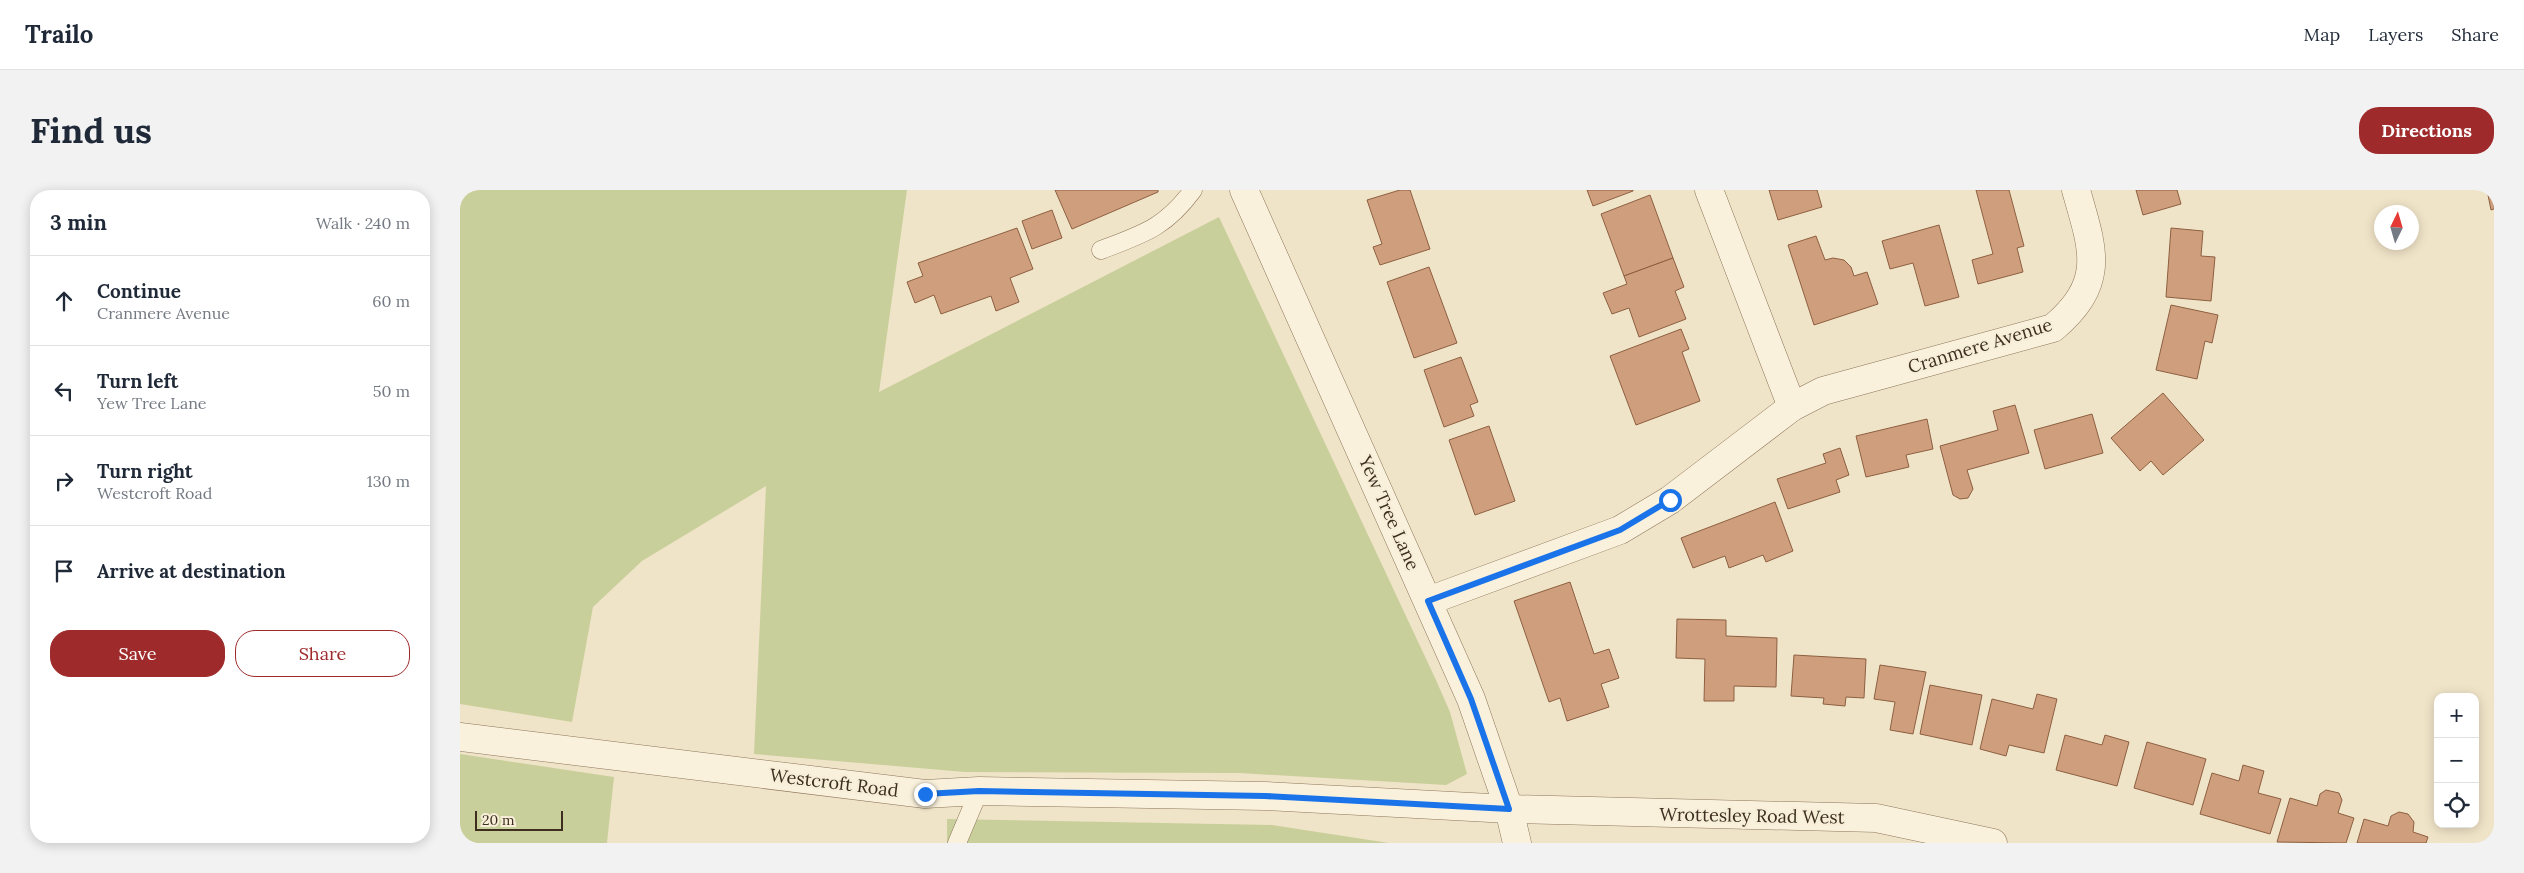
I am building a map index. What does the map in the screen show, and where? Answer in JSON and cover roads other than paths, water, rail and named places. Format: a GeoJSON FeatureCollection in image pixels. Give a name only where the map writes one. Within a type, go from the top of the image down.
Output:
{"type":"FeatureCollection","features":[{"type":"Feature","properties":{"kind":"street","name":"Yew Tree Lane"},"geometry":{"type":"LineString","coordinates":[[1244,190],[1471,699],[1509,809],[1516,843]]}},
{"type":"Feature","properties":{"kind":"street"},"geometry":{"type":"LineString","coordinates":[[1709,190],[1792,408]]}},
{"type":"Feature","properties":{"kind":"street","name":"Cranmere Avenue"},"geometry":{"type":"LineString","coordinates":[[1428,601],[1620,530],[1670,500],[1792,408],[1823,391],[2054,328],[2073,311],[2085,292],[2092,271],[2091,242],[2076,190]]}},
{"type":"Feature","properties":{"kind":"street","name":"Westcroft Road"},"geometry":{"type":"LineString","coordinates":[[460,737],[925,794],[979,791],[1265,796],[1509,809]]}},
{"type":"Feature","properties":{"kind":"street","name":"Wrottesley Road West"},"geometry":{"type":"LineString","coordinates":[[1509,809],[1876,818],[1993,843]]}},
{"type":"Feature","properties":{"kind":"lane"},"geometry":{"type":"LineString","coordinates":[[1101,250],[1150,231],[1166,221],[1193,190]]}},
{"type":"Feature","properties":{"kind":"lane"},"geometry":{"type":"LineString","coordinates":[[957,843],[979,791]]}}]}
